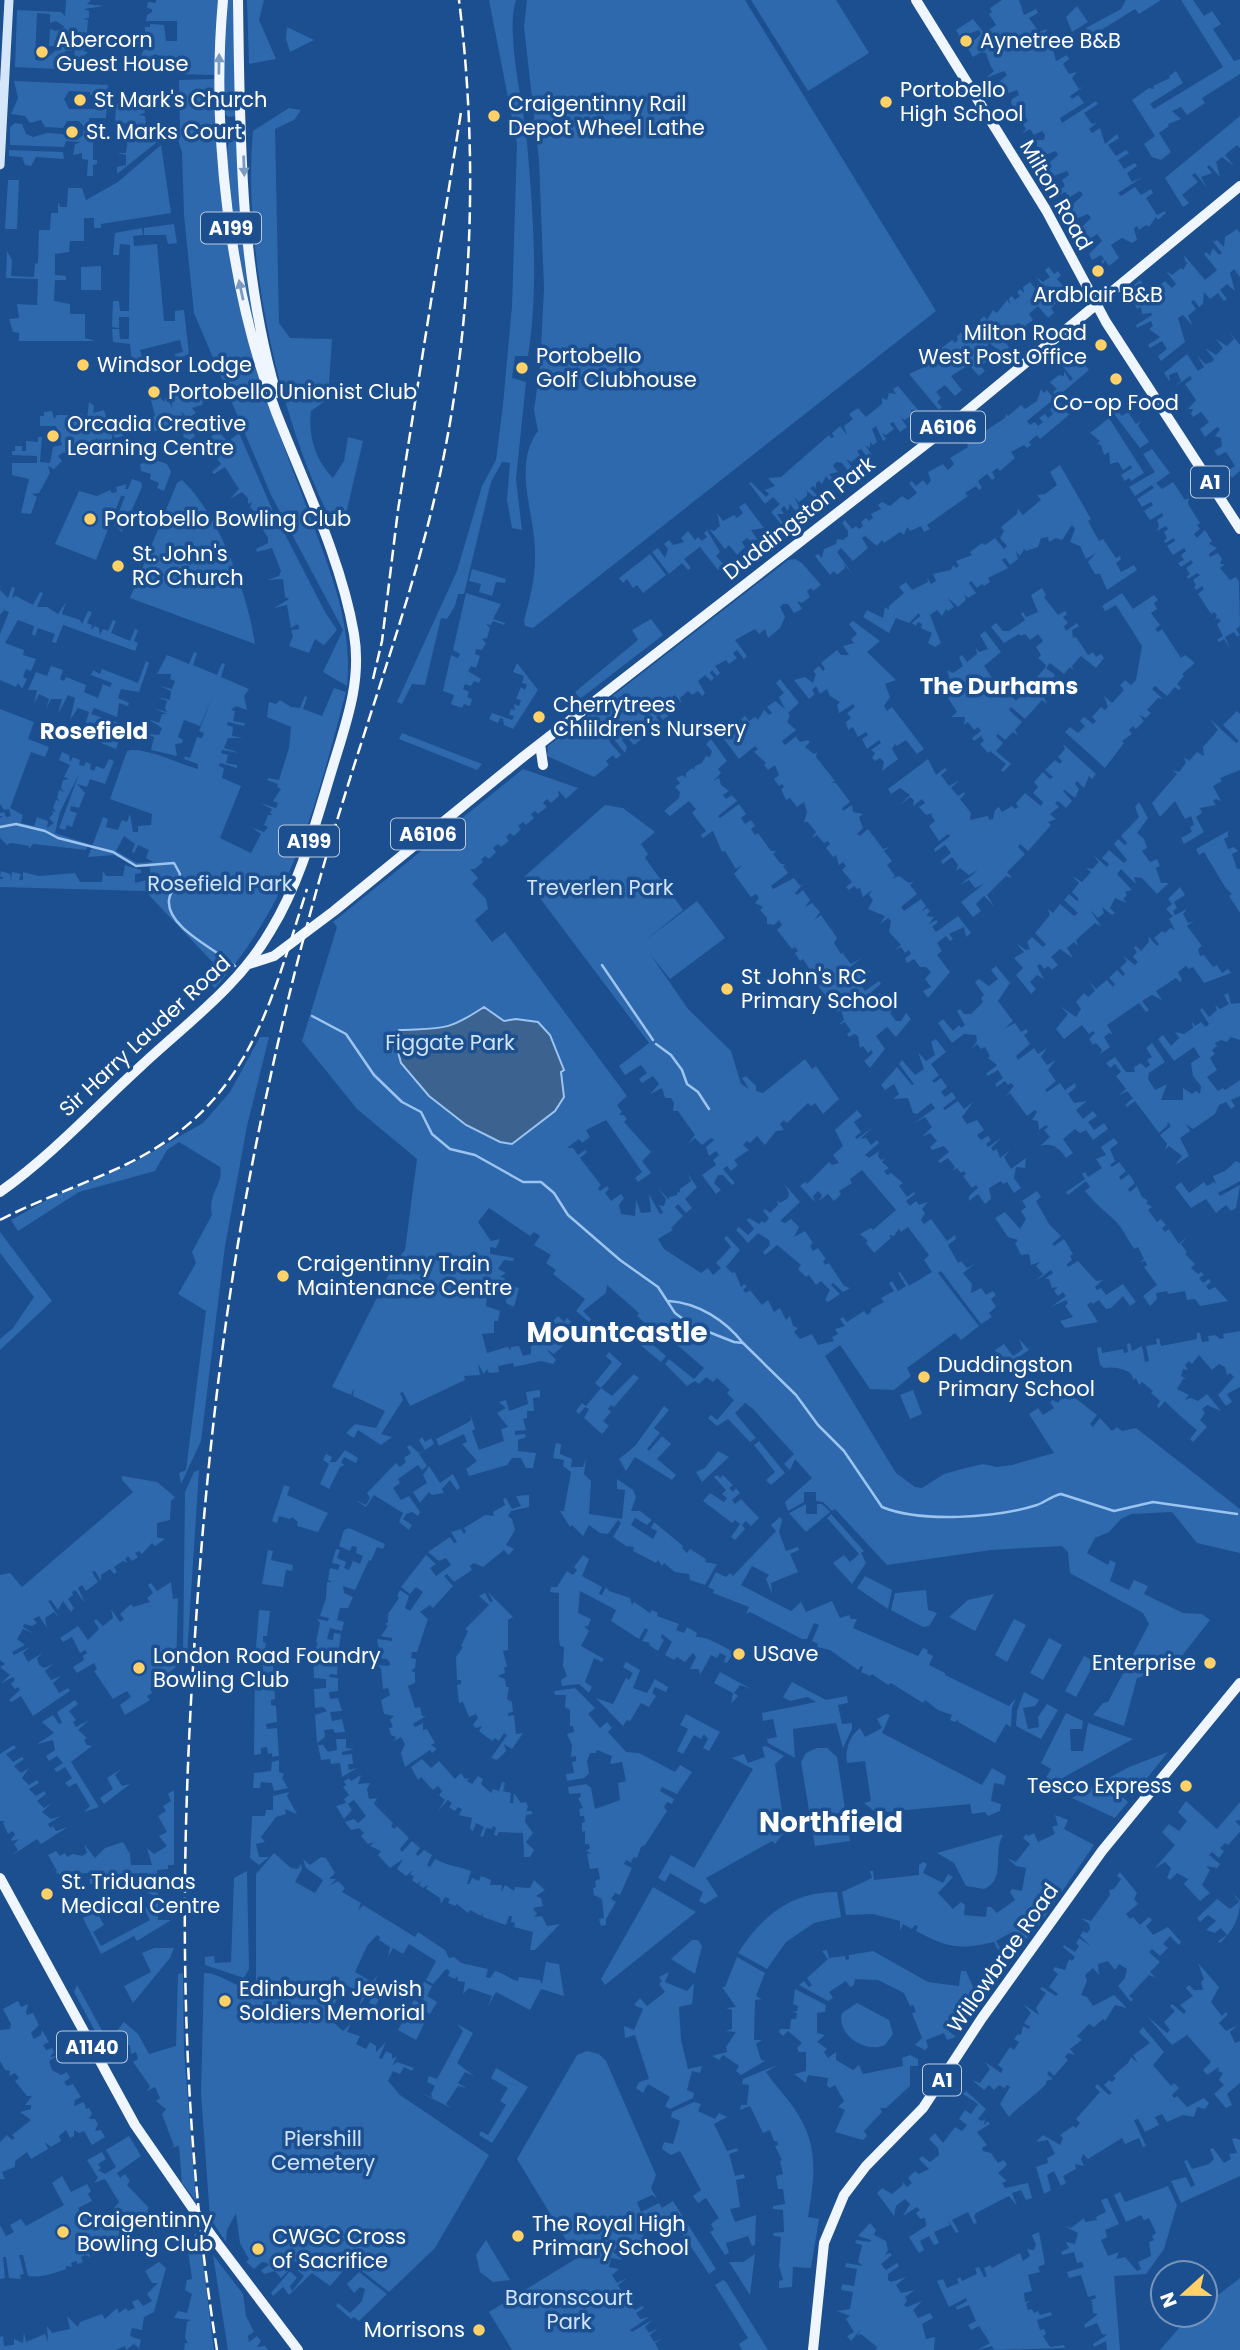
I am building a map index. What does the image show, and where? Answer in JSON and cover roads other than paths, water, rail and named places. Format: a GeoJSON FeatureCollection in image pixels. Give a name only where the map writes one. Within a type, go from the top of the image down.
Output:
{"type":"FeatureCollection","features":[{"type":"Feature","properties":{"kind":"main road"},"geometry":{"type":"LineString","coordinates":[[0,165],[9,0]]}},
{"type":"Feature","properties":{"kind":"main road","name":"Sir Harry Lauder Road"},"geometry":{"type":"LineString","coordinates":[[0,1192],[62,1141],[211,1004],[248,964],[274,926],[293,886],[349,715],[356,676],[355,639],[344,592],[256,352],[232,248],[219,108],[223,0]]}},
{"type":"Feature","properties":{"kind":"main road","name":"Sir Harry Lauder Road"},"geometry":{"type":"LineString","coordinates":[[238,0],[245,222],[259,323],[291,448]]}},
{"type":"Feature","properties":{"kind":"main road","name":"Milton Road"},"geometry":{"type":"LineString","coordinates":[[916,0],[1046,210],[1096,304]]}},
{"type":"Feature","properties":{"kind":"main road","name":"A6106"},"geometry":{"type":"LineString","coordinates":[[1096,304],[1240,186]]}},
{"type":"Feature","properties":{"kind":"main road","name":"A1"},"geometry":{"type":"LineString","coordinates":[[1096,304],[1240,529]]}},
{"type":"Feature","properties":{"kind":"main road","name":"Duddingston Park"},"geometry":{"type":"LineString","coordinates":[[248,964],[274,956],[334,911],[523,757],[944,430],[1096,304]]}},
{"type":"Feature","properties":{"kind":"main road"},"geometry":{"type":"LineString","coordinates":[[540,744],[543,765]]}},
{"type":"Feature","properties":{"kind":"main road","name":"Willowbrae Road"},"geometry":{"type":"LineString","coordinates":[[813,2350],[824,2243],[844,2195],[866,2166],[923,2108],[982,2018],[1102,1851],[1240,1683]]}},
{"type":"Feature","properties":{"kind":"main road","name":"A1140"},"geometry":{"type":"LineString","coordinates":[[0,1878],[135,2125],[214,2239],[298,2350]]}},
{"type":"Feature","properties":{"kind":"waterway"},"geometry":{"type":"LineString","coordinates":[[0,827],[16,824],[45,831],[58,838],[113,852],[136,866],[174,863],[180,874],[169,900],[170,910],[194,938],[235,966]]}},
{"type":"Feature","properties":{"kind":"waterway"},"geometry":{"type":"LineString","coordinates":[[602,965],[653,1040]]}},
{"type":"Feature","properties":{"kind":"waterway"},"geometry":{"type":"LineString","coordinates":[[312,1016],[346,1034],[374,1075],[402,1102],[421,1112],[432,1134],[450,1149],[475,1155],[523,1182],[541,1182],[554,1193],[568,1215],[620,1260],[658,1287],[675,1313],[691,1325],[743,1343],[796,1395],[818,1425],[844,1451],[882,1507],[937,1517],[980,1516],[1037,1505],[1061,1494],[1114,1511],[1153,1502],[1237,1514]]}},
{"type":"Feature","properties":{"kind":"waterway"},"geometry":{"type":"LineString","coordinates":[[656,1044],[671,1055],[682,1070],[687,1084],[698,1092],[709,1109]]}},
{"type":"Feature","properties":{"kind":"waterway"},"geometry":{"type":"LineString","coordinates":[[669,1301],[690,1305],[710,1314],[728,1327],[743,1343]]}},
{"type":"Feature","properties":{"kind":"railway"},"geometry":{"type":"LineString","coordinates":[[217,2350],[195,2169],[186,1986],[185,1895],[190,1712],[207,1487],[231,1286],[254,1154],[276,1051],[322,870],[421,550],[442,465],[452,408],[466,292],[470,175],[469,116],[459,0]]}},
{"type":"Feature","properties":{"kind":"railway"},"geometry":{"type":"LineString","coordinates":[[373,679],[382,641],[398,510],[461,112]]}},
{"type":"Feature","properties":{"kind":"railway"},"geometry":{"type":"LineString","coordinates":[[0,1220],[127,1164],[168,1140],[201,1112],[228,1082],[266,1012],[307,889]]}},
{"type":"Feature","properties":{"kind":"place","name":"Aynetree B&B"},"geometry":{"type":"Point","coordinates":[966,41]}},
{"type":"Feature","properties":{"kind":"place","name":"Abercorn Guest House"},"geometry":{"type":"Point","coordinates":[42,52]}},
{"type":"Feature","properties":{"kind":"place","name":"St Mark's Church"},"geometry":{"type":"Point","coordinates":[80,100]}},
{"type":"Feature","properties":{"kind":"place","name":"Portobello High School"},"geometry":{"type":"Point","coordinates":[886,102]}},
{"type":"Feature","properties":{"kind":"place","name":"Craigentinny Rail Depot Wheel Lathe"},"geometry":{"type":"Point","coordinates":[494,116]}},
{"type":"Feature","properties":{"kind":"place","name":"St. Marks Court"},"geometry":{"type":"Point","coordinates":[72,132]}},
{"type":"Feature","properties":{"kind":"place","name":"Ardblair B&B"},"geometry":{"type":"Point","coordinates":[1098,271]}},
{"type":"Feature","properties":{"kind":"place","name":"Milton Road West Post Office"},"geometry":{"type":"Point","coordinates":[1101,345]}},
{"type":"Feature","properties":{"kind":"place","name":"Windsor Lodge"},"geometry":{"type":"Point","coordinates":[83,365]}},
{"type":"Feature","properties":{"kind":"place","name":"Portobello Golf Clubhouse"},"geometry":{"type":"Point","coordinates":[522,368]}},
{"type":"Feature","properties":{"kind":"place","name":"Co-op Food"},"geometry":{"type":"Point","coordinates":[1116,379]}},
{"type":"Feature","properties":{"kind":"place","name":"Portobello Unionist Club"},"geometry":{"type":"Point","coordinates":[154,392]}},
{"type":"Feature","properties":{"kind":"place","name":"Orcadia Creative Learning Centre"},"geometry":{"type":"Point","coordinates":[53,436]}},
{"type":"Feature","properties":{"kind":"place","name":"Portobello Bowling Club"},"geometry":{"type":"Point","coordinates":[90,519]}},
{"type":"Feature","properties":{"kind":"place","name":"St. John's RC Church"},"geometry":{"type":"Point","coordinates":[118,566]}},
{"type":"Feature","properties":{"kind":"place","name":"Cherrytrees Chlildren's Nursery"},"geometry":{"type":"Point","coordinates":[539,717]}},
{"type":"Feature","properties":{"kind":"place","name":"St John's RC Primary School"},"geometry":{"type":"Point","coordinates":[727,989]}},
{"type":"Feature","properties":{"kind":"place","name":"Craigentinny Train Maintenance Centre"},"geometry":{"type":"Point","coordinates":[283,1276]}},
{"type":"Feature","properties":{"kind":"place","name":"Duddingston Primary School"},"geometry":{"type":"Point","coordinates":[924,1377]}},
{"type":"Feature","properties":{"kind":"place","name":"USave"},"geometry":{"type":"Point","coordinates":[739,1654]}},
{"type":"Feature","properties":{"kind":"place","name":"Enterprise"},"geometry":{"type":"Point","coordinates":[1210,1663]}},
{"type":"Feature","properties":{"kind":"place","name":"London Road Foundry Bowling Club"},"geometry":{"type":"Point","coordinates":[139,1668]}},
{"type":"Feature","properties":{"kind":"place","name":"Tesco Express"},"geometry":{"type":"Point","coordinates":[1186,1786]}},
{"type":"Feature","properties":{"kind":"place","name":"St. Triduanas Medical Centre"},"geometry":{"type":"Point","coordinates":[47,1894]}},
{"type":"Feature","properties":{"kind":"place","name":"Edinburgh Jewish Soldiers Memorial"},"geometry":{"type":"Point","coordinates":[225,2001]}},
{"type":"Feature","properties":{"kind":"place","name":"Craigentinny Bowling Club"},"geometry":{"type":"Point","coordinates":[63,2232]}},
{"type":"Feature","properties":{"kind":"place","name":"The Royal High Primary School"},"geometry":{"type":"Point","coordinates":[518,2236]}},
{"type":"Feature","properties":{"kind":"place","name":"CWGC Cross of Sacrifice"},"geometry":{"type":"Point","coordinates":[258,2249]}},
{"type":"Feature","properties":{"kind":"place","name":"Morrisons"},"geometry":{"type":"Point","coordinates":[479,2330]}},
{"type":"Feature","properties":{"kind":"district","name":"The Durhams"},"geometry":{"type":"Point","coordinates":[999,686]}},
{"type":"Feature","properties":{"kind":"district","name":"Rosefield"},"geometry":{"type":"Point","coordinates":[94,731]}},
{"type":"Feature","properties":{"kind":"district","name":"Mountcastle"},"geometry":{"type":"Point","coordinates":[617,1332]}},
{"type":"Feature","properties":{"kind":"district","name":"Northfield"},"geometry":{"type":"Point","coordinates":[831,1822]}},
{"type":"Feature","properties":{"kind":"park label","name":"Rosefield Park"},"geometry":{"type":"Point","coordinates":[220,884]}},
{"type":"Feature","properties":{"kind":"park label","name":"Treverlen Park"},"geometry":{"type":"Point","coordinates":[600,888]}},
{"type":"Feature","properties":{"kind":"park label","name":"Figgate Park"},"geometry":{"type":"Point","coordinates":[450,1043]}},
{"type":"Feature","properties":{"kind":"park label","name":"Piershill Cemetery"},"geometry":{"type":"Point","coordinates":[323,2151]}},
{"type":"Feature","properties":{"kind":"park label","name":"Baronscourt Park"},"geometry":{"type":"Point","coordinates":[569,2310]}}]}
